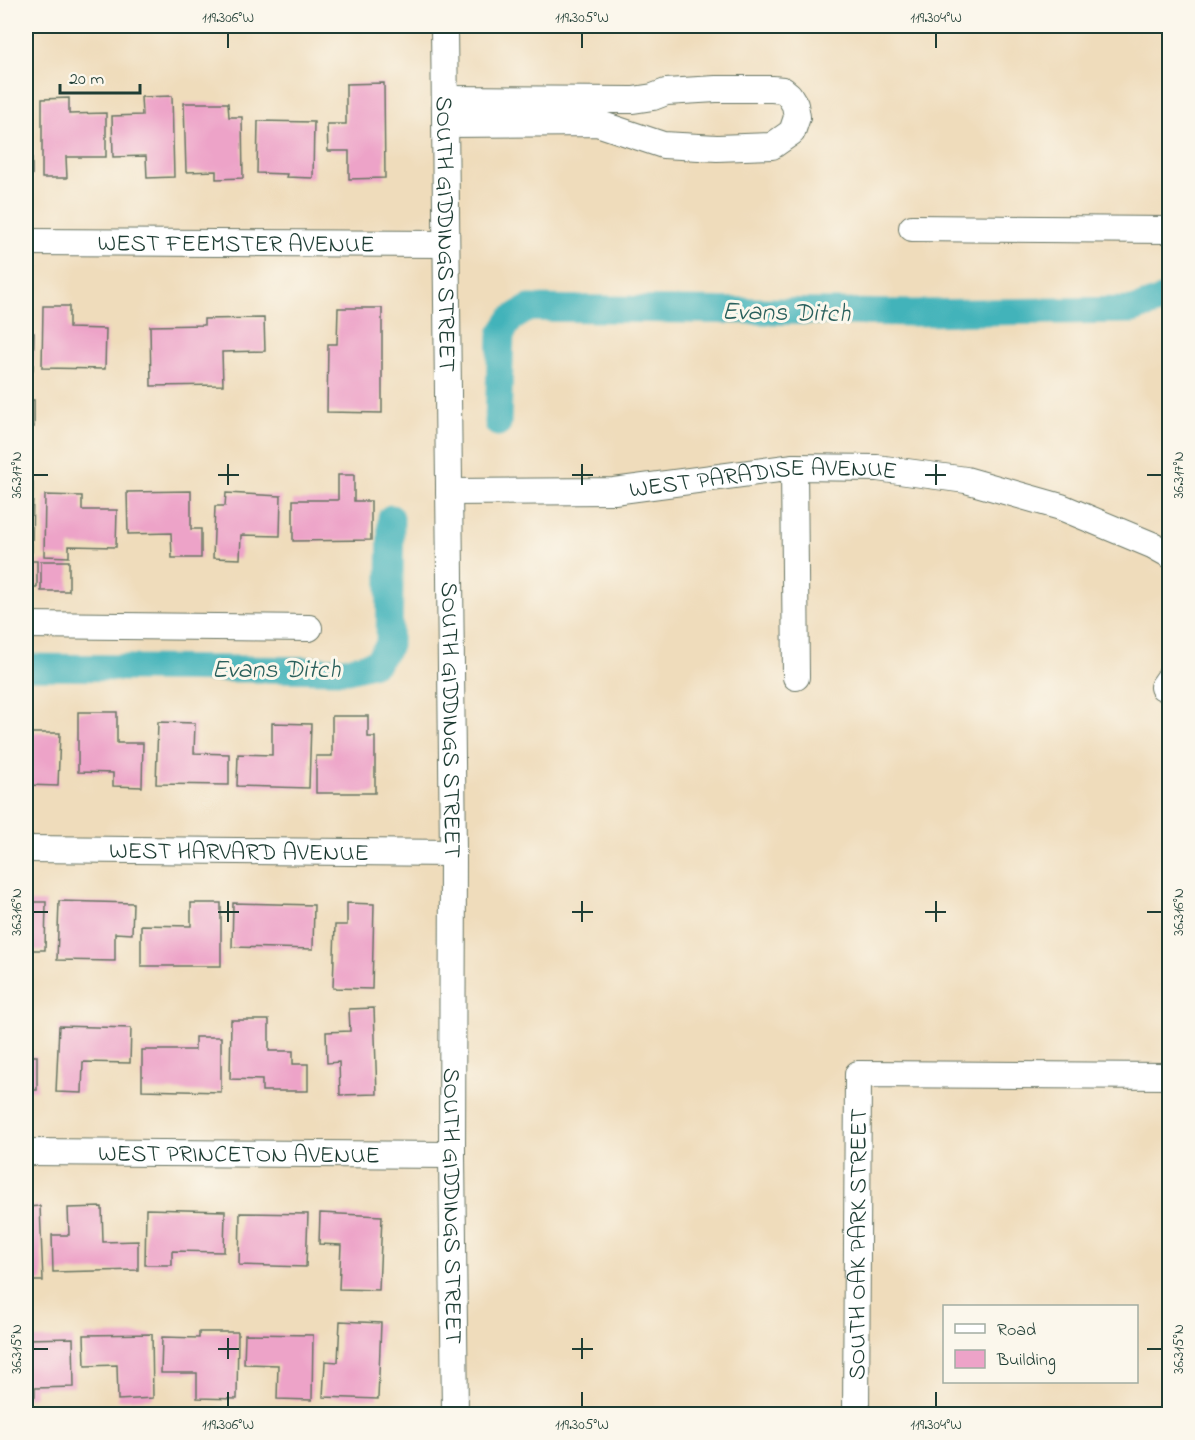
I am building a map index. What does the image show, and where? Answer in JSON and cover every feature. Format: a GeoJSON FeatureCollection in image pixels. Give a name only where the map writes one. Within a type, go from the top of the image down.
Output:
{"type":"FeatureCollection","features":[{"type":"Feature","properties":{"kind":"street","name":"SOUTH GIDDINGS STREET"},"geometry":{"type":"LineString","coordinates":[[444,26],[453,853],[452,1155],[455,1414]]}},
{"type":"Feature","properties":{"kind":"street"},"geometry":{"type":"LineString","coordinates":[[772,89],[783,90],[789,95],[795,105],[796,117],[792,132],[772,146],[717,148],[663,145],[597,123],[446,111],[633,100],[666,92],[772,89]]}},
{"type":"Feature","properties":{"kind":"street"},"geometry":{"type":"LineString","coordinates":[[912,228],[1170,230]]}},
{"type":"Feature","properties":{"kind":"street","name":"WEST FEEMSTER AVENUE"},"geometry":{"type":"LineString","coordinates":[[26,242],[446,244]]}},
{"type":"Feature","properties":{"kind":"street"},"geometry":{"type":"LineString","coordinates":[[794,467],[796,676]]}},
{"type":"Feature","properties":{"kind":"street","name":"WEST PARADISE AVENUE"},"geometry":{"type":"LineString","coordinates":[[449,492],[614,491],[794,467],[877,468],[966,480],[1061,507],[1152,545],[1170,555]]}},
{"type":"Feature","properties":{"kind":"street"},"geometry":{"type":"LineString","coordinates":[[26,626],[309,628]]}},
{"type":"Feature","properties":{"kind":"street","name":"WEST HARVARD AVENUE"},"geometry":{"type":"LineString","coordinates":[[26,849],[453,853]]}},
{"type":"Feature","properties":{"kind":"street","name":"SOUTH OAK PARK STREET"},"geometry":{"type":"LineString","coordinates":[[856,1414],[858,1074],[1170,1076]]}},
{"type":"Feature","properties":{"kind":"street","name":"WEST PRINCETON AVENUE"},"geometry":{"type":"LineString","coordinates":[[26,1152],[452,1155]]}},
{"type":"Feature","properties":{"kind":"building"},"geometry":{"type":"Polygon","coordinates":[[[384,83],[385,178],[349,179],[349,151],[328,151],[327,124],[346,124],[346,84],[384,83]]]}},
{"type":"Feature","properties":{"kind":"building"},"geometry":{"type":"Polygon","coordinates":[[[172,96],[174,177],[147,178],[146,156],[113,157],[112,116],[142,115],[141,97],[172,96]]]}},
{"type":"Feature","properties":{"kind":"building"},"geometry":{"type":"Polygon","coordinates":[[[69,98],[69,114],[106,113],[106,157],[66,157],[67,178],[42,178],[42,99],[69,98]]]}},
{"type":"Feature","properties":{"kind":"building"},"geometry":{"type":"Polygon","coordinates":[[[184,103],[228,103],[229,117],[242,117],[243,178],[216,179],[216,171],[186,172],[184,103]]]}},
{"type":"Feature","properties":{"kind":"building"},"geometry":{"type":"Polygon","coordinates":[[[26,117],[32,117],[32,175],[26,175],[26,117]]]}},
{"type":"Feature","properties":{"kind":"building"},"geometry":{"type":"Polygon","coordinates":[[[258,121],[314,122],[313,178],[257,173],[258,121]]]}},
{"type":"Feature","properties":{"kind":"building"},"geometry":{"type":"Polygon","coordinates":[[[43,306],[69,306],[69,328],[106,329],[105,369],[42,368],[43,306]]]}},
{"type":"Feature","properties":{"kind":"building"},"geometry":{"type":"Polygon","coordinates":[[[338,308],[382,308],[382,413],[327,412],[328,344],[337,344],[338,308]]]}},
{"type":"Feature","properties":{"kind":"building"},"geometry":{"type":"Polygon","coordinates":[[[264,318],[265,351],[222,352],[223,385],[151,386],[150,326],[204,325],[204,319],[264,318]]]}},
{"type":"Feature","properties":{"kind":"building"},"geometry":{"type":"Polygon","coordinates":[[[26,332],[34,333],[33,370],[26,370],[26,332]]]}},
{"type":"Feature","properties":{"kind":"building"},"geometry":{"type":"Polygon","coordinates":[[[26,400],[34,400],[34,427],[26,428],[26,400]]]}},
{"type":"Feature","properties":{"kind":"building"},"geometry":{"type":"Polygon","coordinates":[[[338,475],[354,475],[354,501],[371,501],[371,540],[293,541],[293,500],[338,500],[338,475]]]}},
{"type":"Feature","properties":{"kind":"building"},"geometry":{"type":"Polygon","coordinates":[[[26,482],[33,482],[32,552],[26,552],[26,482]]]}},
{"type":"Feature","properties":{"kind":"building"},"geometry":{"type":"Polygon","coordinates":[[[191,491],[191,529],[201,529],[201,558],[172,558],[171,533],[128,534],[127,492],[191,491]]]}},
{"type":"Feature","properties":{"kind":"building"},"geometry":{"type":"Polygon","coordinates":[[[226,493],[281,496],[280,536],[241,535],[240,559],[213,558],[215,506],[225,506],[226,493]]]}},
{"type":"Feature","properties":{"kind":"building"},"geometry":{"type":"Polygon","coordinates":[[[45,495],[82,496],[82,510],[117,510],[116,547],[69,546],[69,557],[44,556],[45,495]]]}},
{"type":"Feature","properties":{"kind":"building"},"geometry":{"type":"Polygon","coordinates":[[[26,561],[37,561],[37,587],[26,587],[26,561]]]}},
{"type":"Feature","properties":{"kind":"building"},"geometry":{"type":"Polygon","coordinates":[[[41,561],[69,561],[69,591],[41,591],[41,561]]]}},
{"type":"Feature","properties":{"kind":"building"},"geometry":{"type":"Polygon","coordinates":[[[78,712],[117,712],[117,743],[143,743],[142,787],[113,786],[113,773],[78,772],[78,712]]]}},
{"type":"Feature","properties":{"kind":"building"},"geometry":{"type":"Polygon","coordinates":[[[332,716],[368,716],[368,737],[375,737],[375,793],[316,793],[316,756],[332,756],[332,716]]]}},
{"type":"Feature","properties":{"kind":"building"},"geometry":{"type":"Polygon","coordinates":[[[158,722],[195,723],[194,753],[229,754],[229,785],[156,784],[158,722]]]}},
{"type":"Feature","properties":{"kind":"building"},"geometry":{"type":"Polygon","coordinates":[[[272,723],[311,724],[309,788],[237,786],[238,754],[272,755],[272,723]]]}},
{"type":"Feature","properties":{"kind":"building"},"geometry":{"type":"Polygon","coordinates":[[[26,724],[31,724],[30,733],[60,733],[58,786],[26,785],[26,724]]]}},
{"type":"Feature","properties":{"kind":"building"},"geometry":{"type":"Polygon","coordinates":[[[59,901],[133,903],[132,934],[115,933],[115,961],[57,960],[59,901]]]}},
{"type":"Feature","properties":{"kind":"building"},"geometry":{"type":"Polygon","coordinates":[[[26,902],[46,902],[45,950],[26,950],[26,902]]]}},
{"type":"Feature","properties":{"kind":"building"},"geometry":{"type":"Polygon","coordinates":[[[191,903],[221,903],[221,966],[141,966],[141,925],[191,926],[191,903]]]}},
{"type":"Feature","properties":{"kind":"building"},"geometry":{"type":"Polygon","coordinates":[[[233,903],[314,905],[313,949],[232,947],[233,903]]]}},
{"type":"Feature","properties":{"kind":"building"},"geometry":{"type":"Polygon","coordinates":[[[347,903],[374,904],[372,989],[333,988],[335,925],[347,925],[347,903]]]}},
{"type":"Feature","properties":{"kind":"building"},"geometry":{"type":"Polygon","coordinates":[[[374,1008],[377,1094],[340,1095],[339,1062],[327,1063],[326,1032],[350,1031],[349,1009],[374,1008]]]}},
{"type":"Feature","properties":{"kind":"building"},"geometry":{"type":"Polygon","coordinates":[[[231,1020],[269,1020],[269,1051],[293,1051],[293,1064],[308,1064],[308,1091],[262,1091],[262,1080],[230,1079],[231,1020]]]}},
{"type":"Feature","properties":{"kind":"building"},"geometry":{"type":"Polygon","coordinates":[[[59,1026],[131,1028],[130,1063],[83,1062],[82,1093],[56,1092],[59,1026]]]}},
{"type":"Feature","properties":{"kind":"building"},"geometry":{"type":"Polygon","coordinates":[[[195,1037],[221,1037],[221,1092],[142,1090],[142,1050],[195,1050],[195,1037]]]}},
{"type":"Feature","properties":{"kind":"building"},"geometry":{"type":"Polygon","coordinates":[[[26,1056],[37,1056],[37,1090],[26,1090],[26,1056]]]}},
{"type":"Feature","properties":{"kind":"building"},"geometry":{"type":"Polygon","coordinates":[[[40,1206],[43,1281],[26,1281],[26,1207],[40,1206]]]}},
{"type":"Feature","properties":{"kind":"building"},"geometry":{"type":"Polygon","coordinates":[[[102,1207],[103,1242],[138,1241],[138,1270],[53,1272],[52,1235],[69,1235],[68,1208],[102,1207]]]}},
{"type":"Feature","properties":{"kind":"building"},"geometry":{"type":"Polygon","coordinates":[[[146,1209],[225,1211],[224,1252],[172,1251],[172,1265],[145,1265],[146,1209]]]}},
{"type":"Feature","properties":{"kind":"building"},"geometry":{"type":"Polygon","coordinates":[[[240,1213],[308,1214],[306,1267],[239,1265],[240,1213]]]}},
{"type":"Feature","properties":{"kind":"building"},"geometry":{"type":"Polygon","coordinates":[[[320,1213],[382,1216],[379,1290],[339,1289],[341,1245],[319,1244],[320,1213]]]}},
{"type":"Feature","properties":{"kind":"building"},"geometry":{"type":"Polygon","coordinates":[[[340,1321],[381,1323],[378,1399],[323,1397],[325,1361],[338,1362],[340,1321]]]}},
{"type":"Feature","properties":{"kind":"building"},"geometry":{"type":"Polygon","coordinates":[[[199,1332],[238,1332],[237,1399],[197,1398],[197,1373],[161,1373],[162,1337],[199,1338],[199,1332]]]}},
{"type":"Feature","properties":{"kind":"building"},"geometry":{"type":"Polygon","coordinates":[[[152,1334],[153,1398],[118,1400],[117,1365],[85,1366],[84,1335],[152,1334]]]}},
{"type":"Feature","properties":{"kind":"building"},"geometry":{"type":"Polygon","coordinates":[[[245,1334],[313,1335],[312,1400],[277,1399],[278,1365],[244,1364],[245,1334]]]}},
{"type":"Feature","properties":{"kind":"building"},"geometry":{"type":"Polygon","coordinates":[[[73,1338],[74,1387],[35,1388],[35,1397],[26,1398],[26,1339],[73,1338]]]}},
{"type":"Feature","properties":{"kind":"waterway","name":"Evans Ditch"},"geometry":{"type":"LineString","coordinates":[[498,423],[501,334],[511,319],[529,308],[913,313],[1133,310],[1170,297]]}},
{"type":"Feature","properties":{"kind":"waterway","name":"Evans Ditch"},"geometry":{"type":"LineString","coordinates":[[26,667],[348,670],[376,663],[389,645],[391,518]]}}]}
